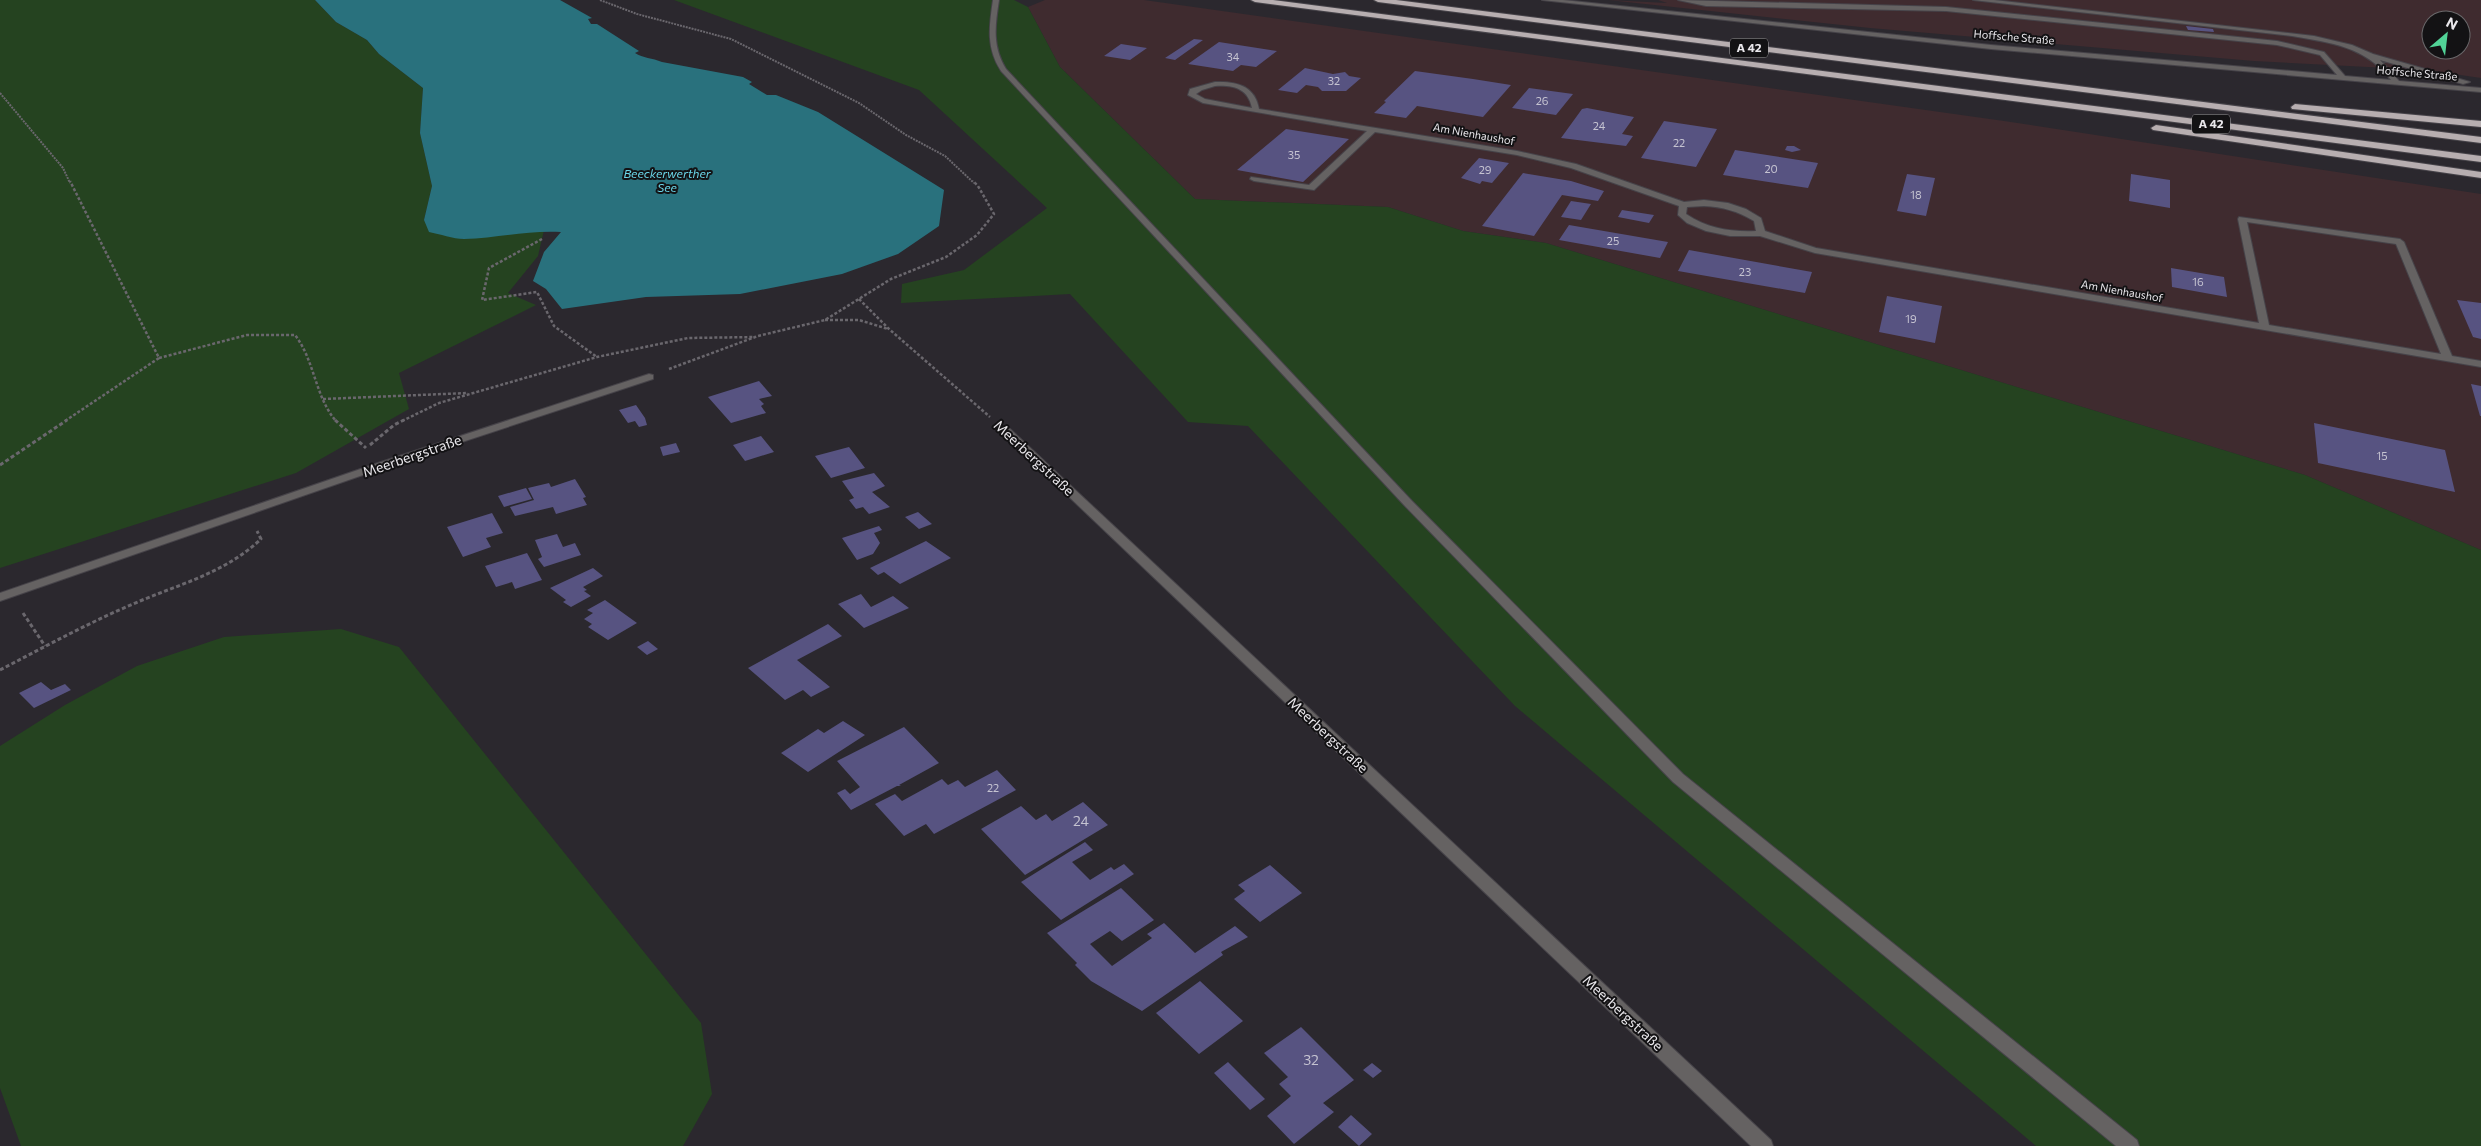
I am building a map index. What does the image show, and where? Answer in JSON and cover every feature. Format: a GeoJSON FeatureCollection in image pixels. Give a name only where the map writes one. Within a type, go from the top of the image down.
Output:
{"type":"FeatureCollection","features":[{"type":"Feature","properties":{"kind":"highway","name":"A 42"},"geometry":{"type":"LineString","coordinates":[[1255,0],[2481,159]]}},
{"type":"Feature","properties":{"kind":"highway","name":"A 42"},"geometry":{"type":"LineString","coordinates":[[1378,0],[2481,140]]}},
{"type":"Feature","properties":{"kind":"highway"},"geometry":{"type":"LineString","coordinates":[[2010,81],[2180,94],[2481,124]]}},
{"type":"Feature","properties":{"kind":"highway"},"geometry":{"type":"LineString","coordinates":[[1941,89],[2041,112],[2481,175]]}},
{"type":"Feature","properties":{"kind":"street"},"geometry":{"type":"LineString","coordinates":[[996,0],[990,42],[994,56],[1003,70],[1408,503],[1678,778],[2130,1146]]}},
{"type":"Feature","properties":{"kind":"street","name":"Hoffsche Straße"},"geometry":{"type":"LineString","coordinates":[[1545,0],[1864,34],[2481,90]]}},
{"type":"Feature","properties":{"kind":"street"},"geometry":{"type":"LineString","coordinates":[[1681,0],[1697,3],[1878,6],[1990,12],[2277,43],[2307,48],[2322,53],[2343,78]]}},
{"type":"Feature","properties":{"kind":"street"},"geometry":{"type":"LineString","coordinates":[[1714,0],[1733,4]]}},
{"type":"Feature","properties":{"kind":"street"},"geometry":{"type":"LineString","coordinates":[[1976,0],[1987,3],[2252,29],[2334,43],[2451,78],[2481,84]]}},
{"type":"Feature","properties":{"kind":"street"},"geometry":{"type":"LineString","coordinates":[[1987,3],[1990,12]]}},
{"type":"Feature","properties":{"kind":"street"},"geometry":{"type":"LineString","coordinates":[[2065,10],[2079,21]]}},
{"type":"Feature","properties":{"kind":"street"},"geometry":{"type":"LineString","coordinates":[[2361,52],[2378,61],[2397,83]]}},
{"type":"Feature","properties":{"kind":"street","name":"Am Nienhaushof"},"geometry":{"type":"LineString","coordinates":[[1256,111],[1253,96],[1247,90],[1234,85],[1202,86],[1193,91],[1192,95],[1203,101],[1256,111],[1517,152],[1574,166],[1683,205],[1704,202],[1725,205],[1743,211],[1758,220],[1761,233]]}},
{"type":"Feature","properties":{"kind":"street"},"geometry":{"type":"LineString","coordinates":[[1254,179],[1311,188],[1374,129]]}},
{"type":"Feature","properties":{"kind":"street","name":"Am Nienhaushof"},"geometry":{"type":"LineString","coordinates":[[1683,205],[1682,215],[1693,224],[1737,234],[1761,233],[1815,250],[2481,364]]}},
{"type":"Feature","properties":{"kind":"street"},"geometry":{"type":"LineString","coordinates":[[2264,327],[2242,219],[2400,242],[2448,359]]}},
{"type":"Feature","properties":{"kind":"street","name":"Meerbergstraße"},"geometry":{"type":"LineString","coordinates":[[5,595],[648,377]]}},
{"type":"Feature","properties":{"kind":"street","name":"Meerbergstraße"},"geometry":{"type":"LineString","coordinates":[[1006,431],[1764,1146]]}},
{"type":"Feature","properties":{"kind":"path"},"geometry":{"type":"LineString","coordinates":[[600,0],[637,14],[731,39],[782,63],[859,103],[906,135],[945,156],[978,186],[994,214],[977,235],[946,257],[892,279],[859,299]]}},
{"type":"Feature","properties":{"kind":"path"},"geometry":{"type":"LineString","coordinates":[[0,93],[63,168],[159,358]]}},
{"type":"Feature","properties":{"kind":"path"},"geometry":{"type":"LineString","coordinates":[[542,240],[488,268],[482,300],[537,292],[554,326],[598,358]]}},
{"type":"Feature","properties":{"kind":"path","name":"Meerbergstraße"},"geometry":{"type":"LineString","coordinates":[[825,320],[859,299],[889,329],[1006,431]]}},
{"type":"Feature","properties":{"kind":"path","name":"Meerbergstraße"},"geometry":{"type":"LineString","coordinates":[[648,377],[758,336],[825,320],[859,320],[889,329]]}},
{"type":"Feature","properties":{"kind":"path"},"geometry":{"type":"LineString","coordinates":[[0,465],[159,358],[247,335],[294,335],[301,342],[308,355],[314,380],[331,414],[382,466]]}},
{"type":"Feature","properties":{"kind":"path"},"geometry":{"type":"LineString","coordinates":[[366,448],[394,425],[439,403],[474,393],[598,358],[688,338],[758,336]]}},
{"type":"Feature","properties":{"kind":"path"},"geometry":{"type":"LineString","coordinates":[[323,399],[474,393]]}},
{"type":"Feature","properties":{"kind":"path"},"geometry":{"type":"LineString","coordinates":[[0,670],[45,646],[138,602],[232,562],[250,550],[260,539],[250,512]]}},
{"type":"Feature","properties":{"kind":"path"},"geometry":{"type":"LineString","coordinates":[[5,595],[45,646]]}},
{"type":"Feature","properties":{"kind":"shaded area"},"geometry":{"type":"Polygon","coordinates":[[[1045,0],[1144,0],[2004,121],[2481,194],[2481,550],[2305,475],[1546,243],[1463,231],[1388,207],[1195,199],[1060,67],[1028,7],[1045,0]]]}},
{"type":"Feature","properties":{"kind":"shaded area"},"geometry":{"type":"Polygon","coordinates":[[[1608,0],[1667,3],[1658,0],[2481,0],[2481,78],[2426,70],[2254,61],[1870,28],[1608,0]]]}},
{"type":"Feature","properties":{"kind":"green space"},"geometry":{"type":"Polygon","coordinates":[[[0,0],[315,0],[336,22],[367,40],[379,54],[423,88],[420,133],[432,186],[424,220],[462,239],[544,230],[538,256],[508,293],[536,305],[399,373],[409,409],[296,473],[0,568],[0,0]]]}},
{"type":"Feature","properties":{"kind":"green space"},"geometry":{"type":"Polygon","coordinates":[[[674,0],[1014,0],[1028,7],[1060,67],[1195,199],[1388,207],[1463,231],[1546,243],[2305,475],[2481,550],[2481,1146],[2036,1146],[1515,706],[1248,426],[1188,422],[1070,294],[901,303],[902,284],[964,270],[1047,208],[919,90],[674,0]]]}},
{"type":"Feature","properties":{"kind":"green space"},"geometry":{"type":"Polygon","coordinates":[[[341,629],[399,647],[701,1023],[712,1094],[683,1146],[21,1146],[0,1088],[0,746],[65,705],[137,666],[224,637],[341,629]]]}},
{"type":"Feature","properties":{"kind":"water","name":"Beeckerwerther See"},"geometry":{"type":"Polygon","coordinates":[[[315,0],[560,0],[592,18],[588,19],[591,24],[597,24],[639,51],[635,53],[638,55],[662,62],[743,77],[752,82],[749,84],[767,95],[776,95],[818,112],[944,190],[939,226],[898,254],[842,274],[740,294],[646,297],[562,309],[546,289],[533,281],[544,252],[561,232],[537,232],[464,239],[429,232],[424,220],[432,186],[420,133],[423,88],[379,54],[367,40],[336,22],[315,0]]]}},
{"type":"Feature","properties":{"kind":"building"},"geometry":{"type":"Polygon","coordinates":[[[2186,26],[2213,29],[2214,32],[2188,30],[2186,26]]]}},
{"type":"Feature","properties":{"kind":"building"},"geometry":{"type":"Polygon","coordinates":[[[1194,39],[1203,40],[1175,60],[1165,58],[1194,39]]]}},
{"type":"Feature","properties":{"kind":"building"},"geometry":{"type":"Polygon","coordinates":[[[1219,42],[1277,51],[1256,67],[1241,65],[1233,71],[1188,64],[1219,42]]]}},
{"type":"Feature","properties":{"kind":"building"},"geometry":{"type":"Polygon","coordinates":[[[1121,44],[1147,48],[1130,60],[1104,56],[1121,44]]]}},
{"type":"Feature","properties":{"kind":"building"},"geometry":{"type":"Polygon","coordinates":[[[1305,68],[1333,74],[1345,72],[1349,76],[1361,78],[1346,91],[1322,91],[1318,87],[1306,85],[1297,93],[1278,90],[1305,68]]]}},
{"type":"Feature","properties":{"kind":"building"},"geometry":{"type":"Polygon","coordinates":[[[1415,71],[1511,85],[1483,117],[1417,106],[1406,118],[1374,113],[1415,71]]]}},
{"type":"Feature","properties":{"kind":"building"},"geometry":{"type":"Polygon","coordinates":[[[1529,88],[1573,94],[1556,115],[1512,108],[1529,88]]]}},
{"type":"Feature","properties":{"kind":"building"},"geometry":{"type":"Polygon","coordinates":[[[1587,108],[1634,117],[1622,134],[1633,136],[1626,146],[1561,138],[1582,109],[1587,108]]]}},
{"type":"Feature","properties":{"kind":"building"},"geometry":{"type":"Polygon","coordinates":[[[1664,121],[1717,129],[1696,167],[1641,158],[1664,121]]]}},
{"type":"Feature","properties":{"kind":"building"},"geometry":{"type":"Polygon","coordinates":[[[1286,129],[1349,139],[1303,182],[1237,170],[1286,129]]]}},
{"type":"Feature","properties":{"kind":"building"},"geometry":{"type":"Polygon","coordinates":[[[1787,146],[1794,146],[1801,150],[1792,152],[1785,150],[1787,146]]]}},
{"type":"Feature","properties":{"kind":"building"},"geometry":{"type":"Polygon","coordinates":[[[1735,150],[1818,163],[1808,188],[1723,175],[1735,150]]]}},
{"type":"Feature","properties":{"kind":"building"},"geometry":{"type":"Polygon","coordinates":[[[1479,158],[1509,163],[1492,183],[1482,181],[1480,184],[1461,178],[1479,158]]]}},
{"type":"Feature","properties":{"kind":"building"},"geometry":{"type":"Polygon","coordinates":[[[1523,173],[1571,181],[1604,191],[1598,201],[1562,195],[1534,236],[1482,226],[1523,173]]]}},
{"type":"Feature","properties":{"kind":"building"},"geometry":{"type":"Polygon","coordinates":[[[1907,174],[1935,178],[1926,216],[1897,211],[1907,174]]]}},
{"type":"Feature","properties":{"kind":"building"},"geometry":{"type":"Polygon","coordinates":[[[2131,174],[2170,180],[2170,208],[2129,201],[2131,174]]]}},
{"type":"Feature","properties":{"kind":"building"},"geometry":{"type":"Polygon","coordinates":[[[1571,201],[1591,204],[1581,220],[1561,217],[1571,201]]]}},
{"type":"Feature","properties":{"kind":"building"},"geometry":{"type":"Polygon","coordinates":[[[1622,210],[1654,215],[1649,223],[1618,217],[1622,210]]]}},
{"type":"Feature","properties":{"kind":"building"},"geometry":{"type":"Polygon","coordinates":[[[1569,225],[1668,242],[1660,258],[1559,240],[1569,225]]]}},
{"type":"Feature","properties":{"kind":"building"},"geometry":{"type":"Polygon","coordinates":[[[1689,250],[1812,272],[1805,293],[1678,271],[1689,250]]]}},
{"type":"Feature","properties":{"kind":"building"},"geometry":{"type":"Polygon","coordinates":[[[2171,268],[2224,277],[2227,297],[2172,287],[2171,268]]]}},
{"type":"Feature","properties":{"kind":"building"},"geometry":{"type":"Polygon","coordinates":[[[1887,296],[1942,306],[1935,343],[1879,332],[1887,296]]]}},
{"type":"Feature","properties":{"kind":"building"},"geometry":{"type":"Polygon","coordinates":[[[2457,300],[2481,303],[2481,339],[2473,337],[2457,300]]]}},
{"type":"Feature","properties":{"kind":"building"},"geometry":{"type":"Polygon","coordinates":[[[759,381],[772,396],[759,399],[764,404],[761,406],[766,413],[731,423],[708,397],[759,381]]]}},
{"type":"Feature","properties":{"kind":"building"},"geometry":{"type":"Polygon","coordinates":[[[2471,384],[2481,386],[2481,416],[2480,416],[2471,384]]]}},
{"type":"Feature","properties":{"kind":"building"},"geometry":{"type":"Polygon","coordinates":[[[636,405],[645,418],[647,425],[639,427],[635,421],[628,423],[619,410],[636,405]]]}},
{"type":"Feature","properties":{"kind":"building"},"geometry":{"type":"Polygon","coordinates":[[[2314,423],[2445,450],[2455,492],[2318,463],[2314,423]]]}},
{"type":"Feature","properties":{"kind":"building"},"geometry":{"type":"Polygon","coordinates":[[[761,436],[774,452],[745,461],[733,445],[761,436]]]}},
{"type":"Feature","properties":{"kind":"building"},"geometry":{"type":"Polygon","coordinates":[[[676,443],[680,452],[663,456],[660,447],[676,443]]]}},
{"type":"Feature","properties":{"kind":"building"},"geometry":{"type":"Polygon","coordinates":[[[849,447],[865,468],[831,478],[815,456],[849,447]]]}},
{"type":"Feature","properties":{"kind":"building"},"geometry":{"type":"Polygon","coordinates":[[[874,473],[885,486],[872,492],[890,507],[869,514],[863,507],[856,509],[849,500],[854,498],[842,481],[874,473]]]}},
{"type":"Feature","properties":{"kind":"building"},"geometry":{"type":"Polygon","coordinates":[[[575,479],[586,497],[583,498],[587,505],[556,514],[553,507],[515,516],[510,507],[534,500],[528,488],[549,483],[551,487],[575,479]]]}},
{"type":"Feature","properties":{"kind":"building"},"geometry":{"type":"Polygon","coordinates":[[[526,488],[532,499],[504,507],[498,496],[526,488]]]}},
{"type":"Feature","properties":{"kind":"building"},"geometry":{"type":"Polygon","coordinates":[[[918,512],[932,524],[919,529],[905,517],[918,512]]]}},
{"type":"Feature","properties":{"kind":"building"},"geometry":{"type":"Polygon","coordinates":[[[492,513],[503,533],[486,538],[491,547],[463,557],[447,527],[492,513]]]}},
{"type":"Feature","properties":{"kind":"building"},"geometry":{"type":"Polygon","coordinates":[[[879,526],[882,530],[874,533],[880,543],[873,554],[857,560],[842,538],[879,526]]]}},
{"type":"Feature","properties":{"kind":"building"},"geometry":{"type":"Polygon","coordinates":[[[557,534],[563,547],[575,543],[581,555],[544,567],[538,559],[542,557],[535,540],[557,534]]]}},
{"type":"Feature","properties":{"kind":"building"},"geometry":{"type":"Polygon","coordinates":[[[926,541],[951,558],[900,584],[884,572],[878,575],[870,568],[926,541]]]}},
{"type":"Feature","properties":{"kind":"building"},"geometry":{"type":"Polygon","coordinates":[[[527,553],[542,580],[515,589],[512,582],[496,587],[485,566],[527,553]]]}},
{"type":"Feature","properties":{"kind":"building"},"geometry":{"type":"Polygon","coordinates":[[[593,568],[603,576],[583,587],[587,590],[584,591],[591,596],[571,607],[563,602],[566,600],[550,588],[593,568]]]}},
{"type":"Feature","properties":{"kind":"building"},"geometry":{"type":"Polygon","coordinates":[[[861,594],[871,607],[893,596],[909,608],[864,628],[838,604],[861,594]]]}},
{"type":"Feature","properties":{"kind":"building"},"geometry":{"type":"Polygon","coordinates":[[[605,600],[637,623],[608,640],[588,627],[592,624],[584,619],[593,613],[587,610],[605,600]]]}},
{"type":"Feature","properties":{"kind":"building"},"geometry":{"type":"Polygon","coordinates":[[[828,624],[842,636],[797,660],[830,687],[811,697],[803,690],[785,700],[748,668],[828,624]]]}},
{"type":"Feature","properties":{"kind":"building"},"geometry":{"type":"Polygon","coordinates":[[[648,641],[658,649],[647,655],[637,647],[648,641]]]}},
{"type":"Feature","properties":{"kind":"building"},"geometry":{"type":"Polygon","coordinates":[[[41,682],[51,690],[65,684],[71,690],[34,708],[19,693],[41,682]]]}},
{"type":"Feature","properties":{"kind":"building"},"geometry":{"type":"Polygon","coordinates":[[[843,721],[865,735],[808,772],[781,753],[818,729],[824,733],[843,721]]]}},
{"type":"Feature","properties":{"kind":"building"},"geometry":{"type":"Polygon","coordinates":[[[904,727],[939,763],[899,785],[901,786],[897,786],[851,810],[837,793],[845,789],[850,794],[860,787],[837,761],[904,727]]]}},
{"type":"Feature","properties":{"kind":"building"},"geometry":{"type":"Polygon","coordinates":[[[997,770],[1016,790],[934,834],[926,824],[904,836],[875,804],[895,794],[902,801],[942,779],[948,785],[958,780],[965,787],[997,770]]]}},
{"type":"Feature","properties":{"kind":"building"},"geometry":{"type":"Polygon","coordinates":[[[1083,802],[1108,825],[1025,875],[981,829],[1021,806],[1036,820],[1046,814],[1052,821],[1083,802]]]}},
{"type":"Feature","properties":{"kind":"building"},"geometry":{"type":"Polygon","coordinates":[[[1085,842],[1093,850],[1072,862],[1090,880],[1111,867],[1114,870],[1124,864],[1134,874],[1061,920],[1021,882],[1085,842]]]}},
{"type":"Feature","properties":{"kind":"building"},"geometry":{"type":"Polygon","coordinates":[[[1270,865],[1302,893],[1260,922],[1234,899],[1245,891],[1238,885],[1270,865]]]}},
{"type":"Feature","properties":{"kind":"building"},"geometry":{"type":"Polygon","coordinates":[[[1121,888],[1154,920],[1122,941],[1110,931],[1090,944],[1112,966],[1152,938],[1147,934],[1164,923],[1195,953],[1235,926],[1248,937],[1221,952],[1223,955],[1142,1011],[1091,981],[1075,965],[1077,963],[1047,933],[1121,888]]]}},
{"type":"Feature","properties":{"kind":"building"},"geometry":{"type":"Polygon","coordinates":[[[1200,981],[1243,1021],[1199,1054],[1156,1013],[1200,981]]]}},
{"type":"Feature","properties":{"kind":"building"},"geometry":{"type":"Polygon","coordinates":[[[1301,1027],[1354,1080],[1323,1103],[1334,1112],[1294,1144],[1267,1116],[1291,1096],[1279,1084],[1288,1077],[1264,1053],[1301,1027]]]}},
{"type":"Feature","properties":{"kind":"building"},"geometry":{"type":"Polygon","coordinates":[[[1228,1062],[1265,1099],[1250,1110],[1214,1073],[1228,1062]]]}},
{"type":"Feature","properties":{"kind":"building"},"geometry":{"type":"Polygon","coordinates":[[[1372,1063],[1382,1071],[1373,1078],[1363,1070],[1372,1063]]]}},
{"type":"Feature","properties":{"kind":"building"},"geometry":{"type":"Polygon","coordinates":[[[1351,1115],[1372,1134],[1359,1146],[1338,1127],[1351,1115]]]}}]}
